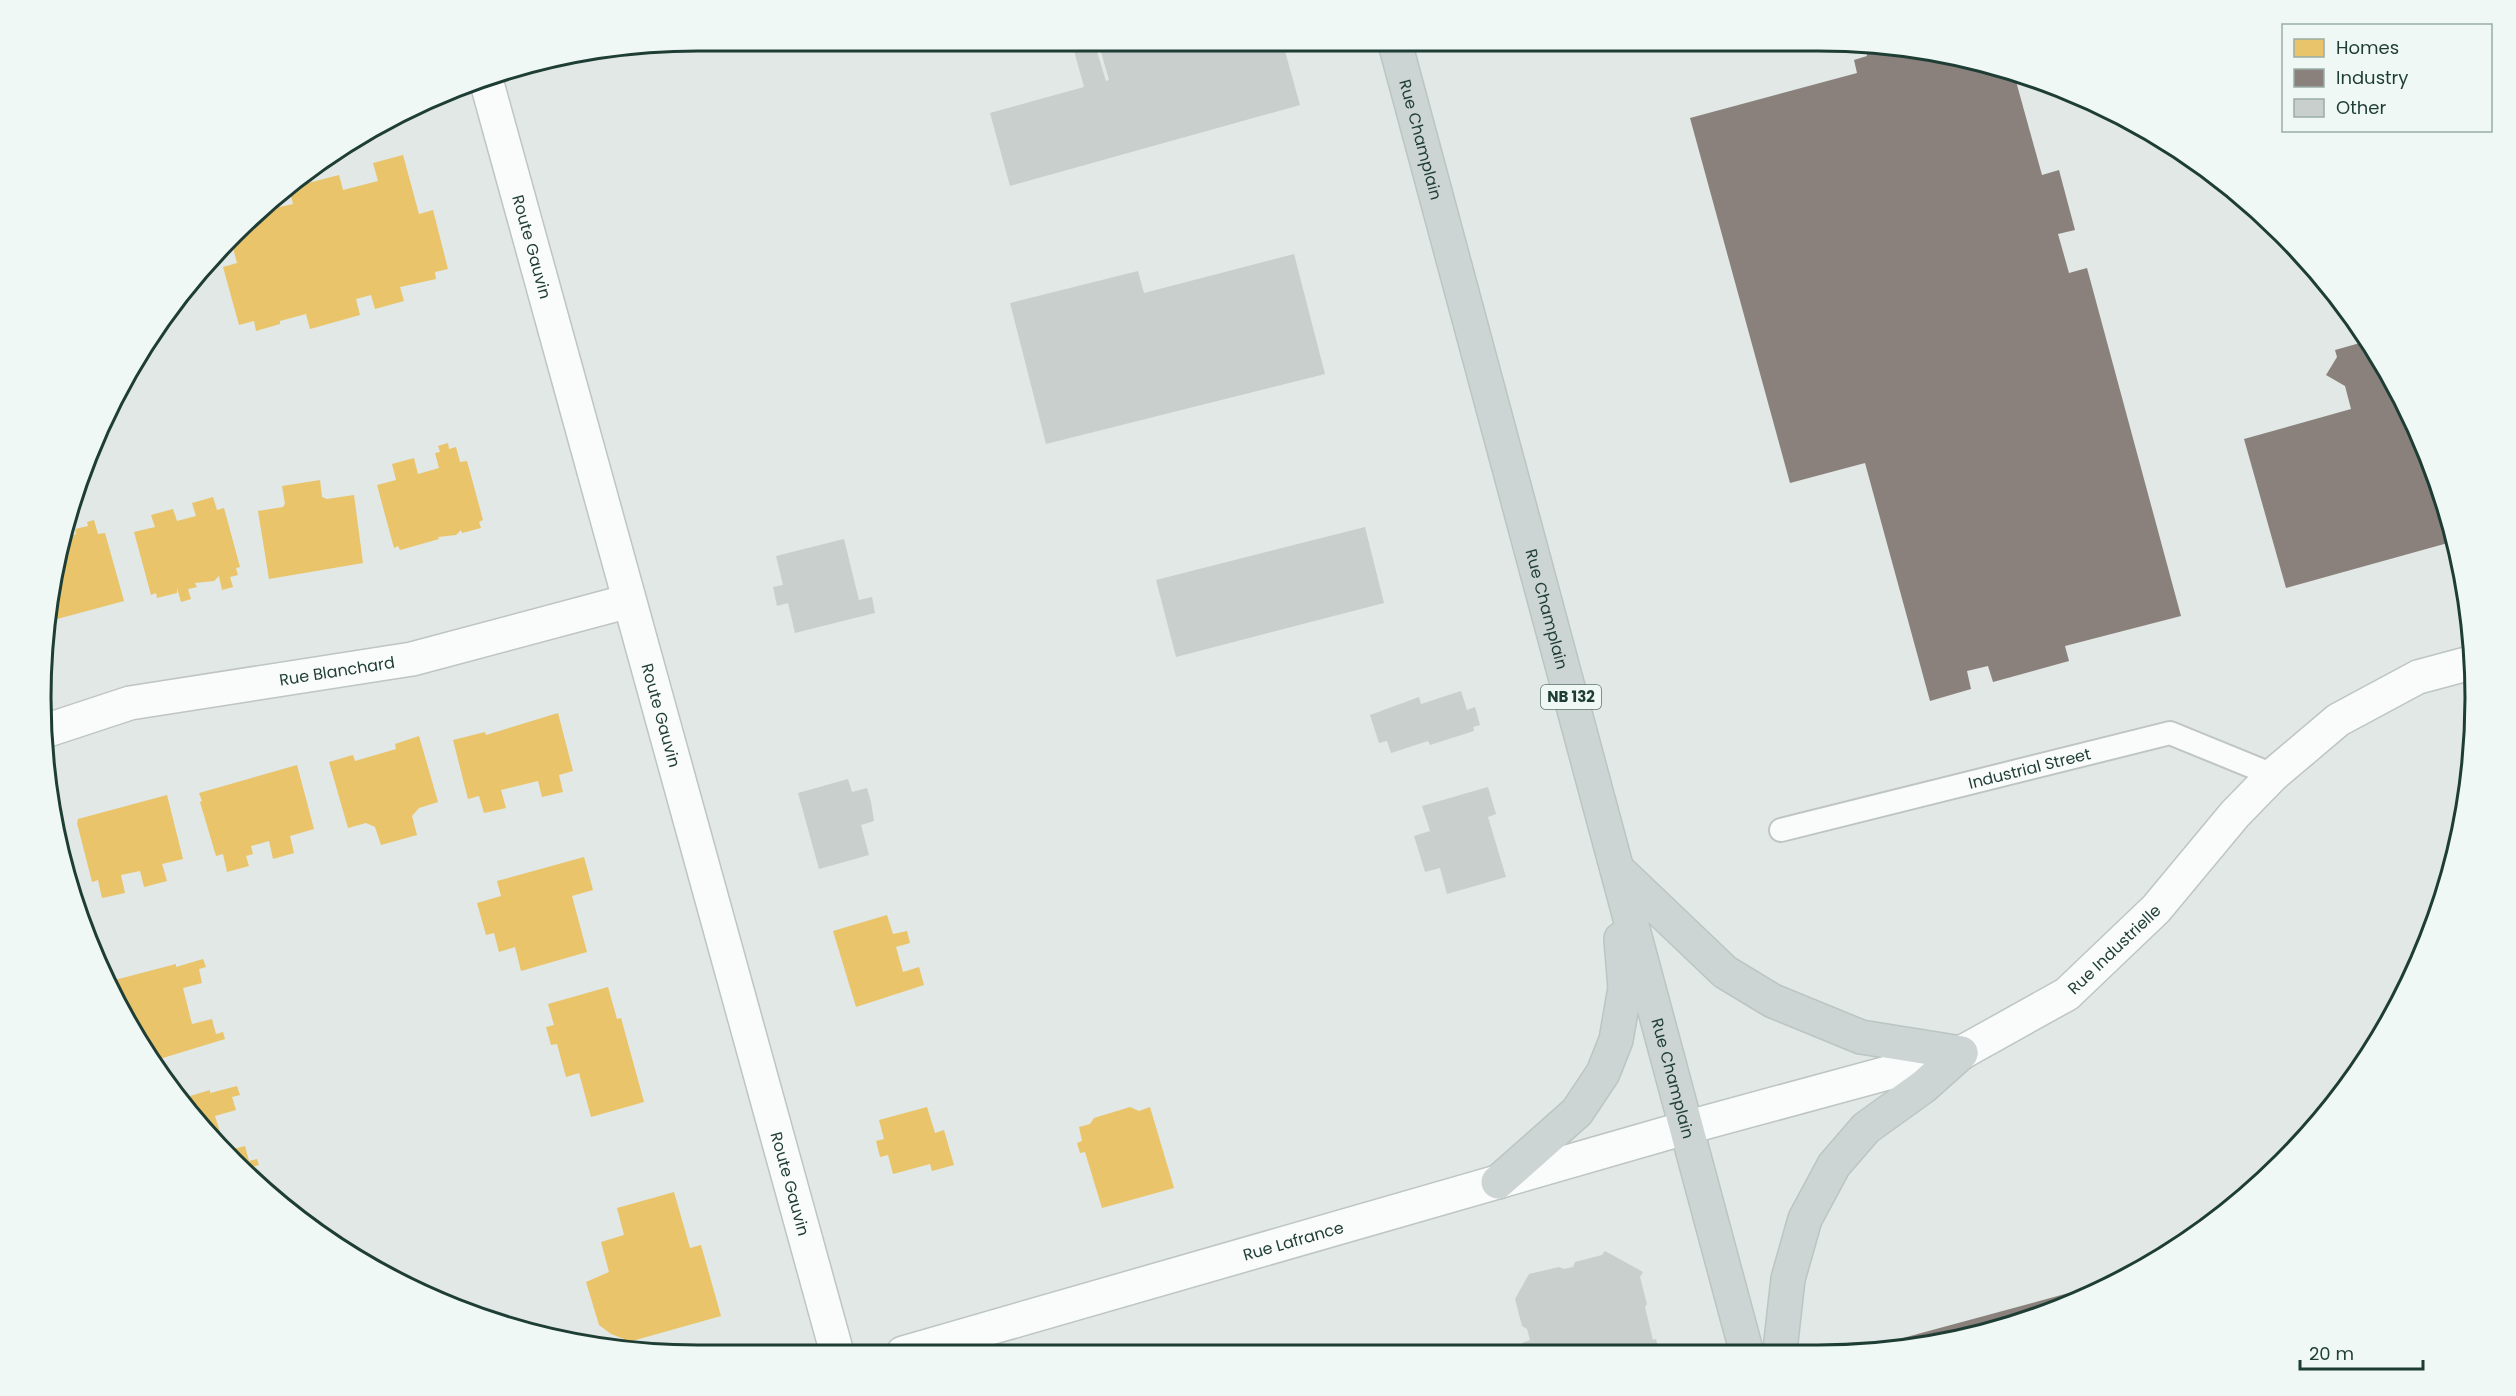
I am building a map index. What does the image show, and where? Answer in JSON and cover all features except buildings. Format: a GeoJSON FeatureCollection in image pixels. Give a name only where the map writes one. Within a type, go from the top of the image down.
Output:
{"type":"FeatureCollection","features":[{"type":"Feature","properties":{"kind":"main road","name":"Rue Champlain"},"geometry":{"type":"LineString","coordinates":[[1397,51],[1745,1345]]}},
{"type":"Feature","properties":{"kind":"main road"},"geometry":{"type":"LineString","coordinates":[[1617,868],[1725,972],[1773,1002],[1861,1037],[1961,1053]]}},
{"type":"Feature","properties":{"kind":"main road"},"geometry":{"type":"LineString","coordinates":[[1498,1182],[1577,1112],[1603,1073],[1616,1040],[1624,987],[1617,868]]}},
{"type":"Feature","properties":{"kind":"main road"},"geometry":{"type":"LineString","coordinates":[[1781,1345],[1788,1279],[1805,1219],[1833,1165],[1866,1128],[1923,1087],[1961,1053]]}},
{"type":"Feature","properties":{"kind":"street","name":"Route Gauvin"},"geometry":{"type":"LineString","coordinates":[[488,86],[835,1345]]}},
{"type":"Feature","properties":{"kind":"street","name":"Rue Blanchard"},"geometry":{"type":"LineString","coordinates":[[52,729],[130,703],[412,659],[629,601]]}},
{"type":"Feature","properties":{"kind":"street","name":"Rue Industrielle"},"geometry":{"type":"LineString","coordinates":[[1686,1128],[1961,1053],[2067,994],[2156,909],[2235,814],[2273,775],[2338,720],[2418,677],[2464,665]]}},
{"type":"Feature","properties":{"kind":"street","name":"Rue Lafrance"},"geometry":{"type":"LineString","coordinates":[[931,1345],[1686,1128]]}},
{"type":"Feature","properties":{"kind":"lane","name":"Industrial Street"},"geometry":{"type":"LineString","coordinates":[[1781,830],[2170,733],[2273,775]]}}]}
